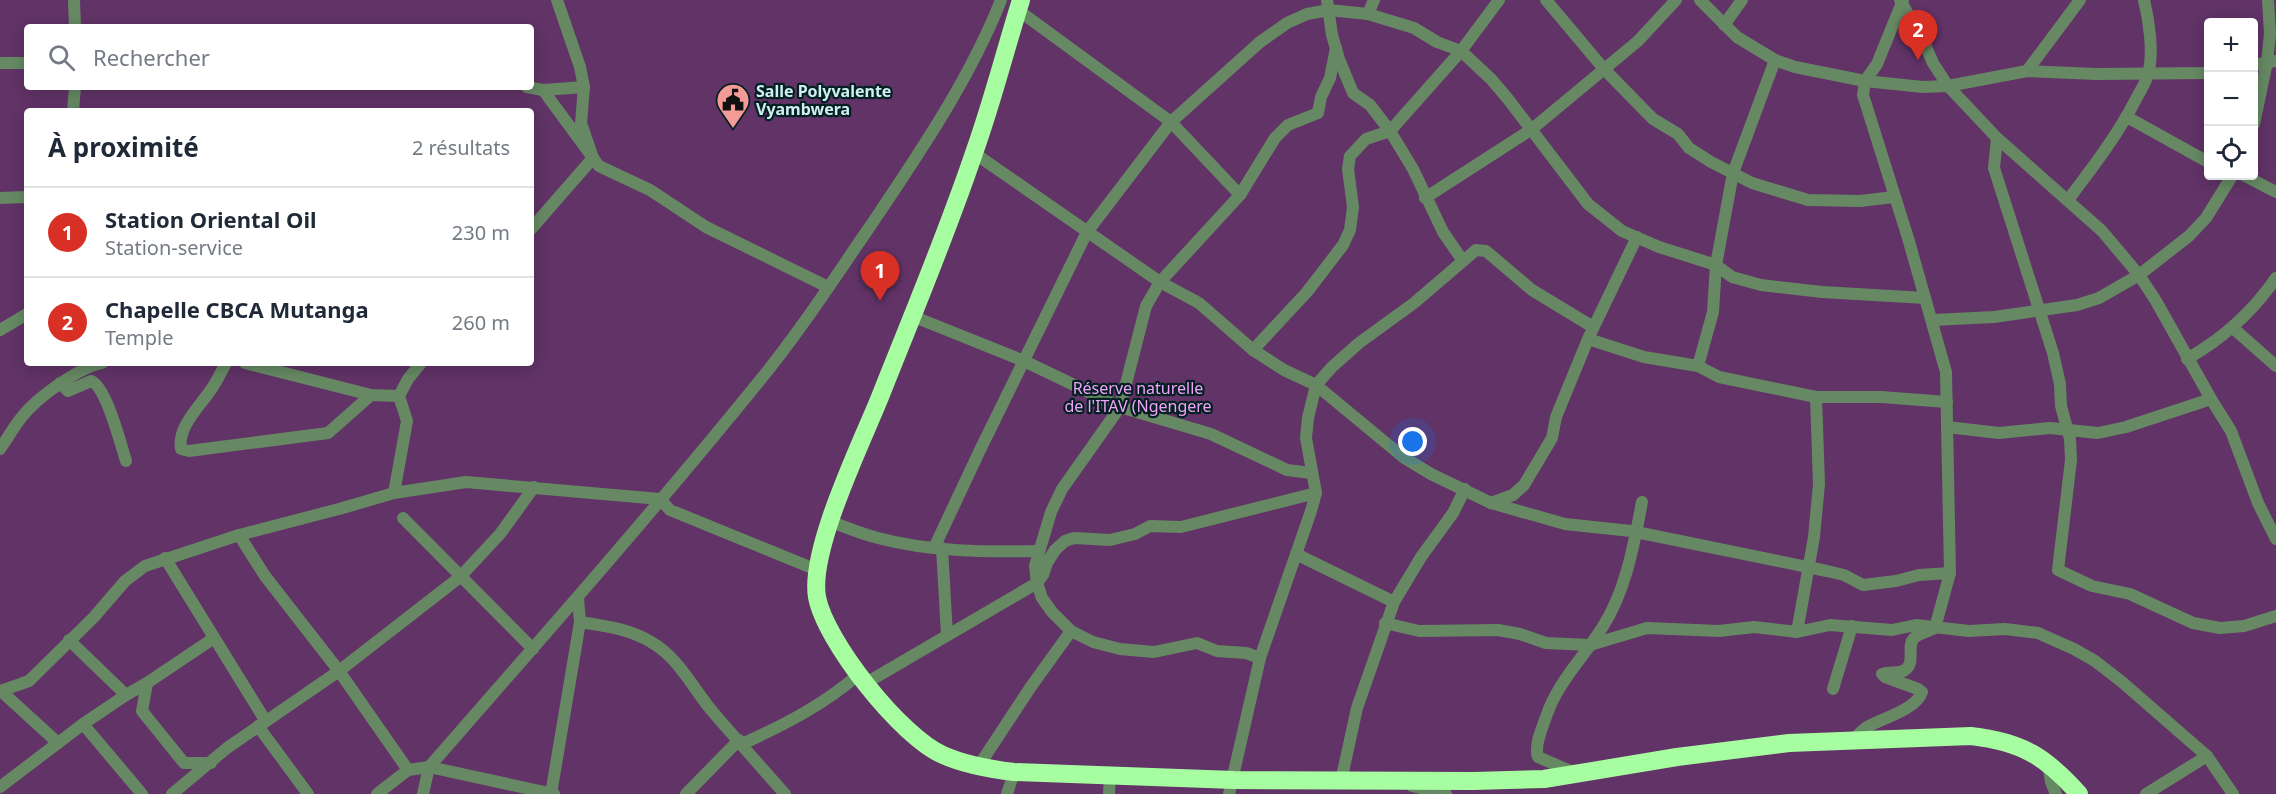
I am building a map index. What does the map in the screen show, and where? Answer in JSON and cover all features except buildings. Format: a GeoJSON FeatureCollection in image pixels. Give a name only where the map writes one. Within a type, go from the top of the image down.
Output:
{"type":"FeatureCollection","features":[{"type":"Feature","properties":{"kind":"highway"},"geometry":{"type":"LineString","coordinates":[[1020,5],[974,153],[830,521],[817,570],[817,596],[828,629],[862,679],[897,719],[923,743],[942,755],[978,767],[1014,772],[1110,775],[1231,787],[1318,787],[1341,781],[1544,779],[1789,743],[1971,736],[2025,748],[2048,763],[2079,794]]}},
{"type":"Feature","properties":{"kind":"street"},"geometry":{"type":"LineString","coordinates":[[74,0],[75,24]]}},
{"type":"Feature","properties":{"kind":"street"},"geometry":{"type":"LineString","coordinates":[[557,0],[580,67],[584,87],[581,123],[593,158]]}},
{"type":"Feature","properties":{"kind":"street"},"geometry":{"type":"LineString","coordinates":[[423,794],[429,767],[578,598],[763,377],[912,164],[984,41],[1000,0]]}},
{"type":"Feature","properties":{"kind":"street"},"geometry":{"type":"LineString","coordinates":[[1368,14],[1374,0]]}},
{"type":"Feature","properties":{"kind":"street"},"geometry":{"type":"LineString","coordinates":[[1253,350],[1307,292],[1343,245],[1350,230],[1353,207],[1348,169],[1350,156],[1366,139],[1390,131],[1461,51],[1499,0]]}},
{"type":"Feature","properties":{"kind":"street"},"geometry":{"type":"LineString","coordinates":[[1546,0],[1604,69],[1653,118],[1677,134],[1689,148],[1733,173],[1761,186],[1808,200],[1860,201],[1894,197]]}},
{"type":"Feature","properties":{"kind":"street"},"geometry":{"type":"LineString","coordinates":[[1425,198],[1533,129],[1638,41],[1676,0]]}},
{"type":"Feature","properties":{"kind":"street"},"geometry":{"type":"LineString","coordinates":[[1700,0],[1745,43],[1775,60],[1795,67],[1865,81],[1923,87],[1948,86],[2027,71],[2204,72]]}},
{"type":"Feature","properties":{"kind":"street"},"geometry":{"type":"LineString","coordinates":[[1724,25],[1742,0]]}},
{"type":"Feature","properties":{"kind":"street"},"geometry":{"type":"LineString","coordinates":[[2027,71],[2080,0]]}},
{"type":"Feature","properties":{"kind":"street"},"geometry":{"type":"LineString","coordinates":[[2068,200],[2103,154],[2127,117],[2149,73],[2150,43],[2144,0]]}},
{"type":"Feature","properties":{"kind":"street"},"geometry":{"type":"LineString","coordinates":[[2258,107],[2271,62],[2268,0]]}},
{"type":"Feature","properties":{"kind":"street"},"geometry":{"type":"LineString","coordinates":[[1901,1],[1877,64],[1865,81],[1863,95],[1933,320],[1946,372],[1950,573],[1935,628]]}},
{"type":"Feature","properties":{"kind":"street"},"geometry":{"type":"LineString","coordinates":[[1901,1],[1948,86],[1997,138],[2102,231],[2139,275],[2231,431],[2258,503],[2276,539]]}},
{"type":"Feature","properties":{"kind":"street"},"geometry":{"type":"LineString","coordinates":[[1020,5],[1171,122],[1240,195]]}},
{"type":"Feature","properties":{"kind":"street"},"geometry":{"type":"LineString","coordinates":[[1328,5],[1328,17],[1336,48],[1353,93],[1370,105],[1390,131],[1413,169],[1443,232],[1463,261]]}},
{"type":"Feature","properties":{"kind":"street"},"geometry":{"type":"LineString","coordinates":[[947,635],[938,548],[1024,361],[1087,232],[1171,122],[1260,42],[1287,23],[1328,5],[1414,28],[1437,42],[1461,51],[1491,79],[1533,129],[1588,204],[1622,231],[1659,247],[1716,265],[1732,277],[1761,285],[1822,292],[1925,298]]}},
{"type":"Feature","properties":{"kind":"street"},"geometry":{"type":"LineString","coordinates":[[1260,658],[1246,653],[1217,651],[1197,643],[1154,652],[1120,649],[1093,642],[1071,631],[1042,598],[1035,566],[1051,512],[1062,489],[1119,407],[1146,306],[1160,282],[1240,195],[1275,138],[1288,125],[1318,113],[1321,97],[1330,78],[1336,48]]}},
{"type":"Feature","properties":{"kind":"street"},"geometry":{"type":"LineString","coordinates":[[1698,366],[1713,312],[1716,265],[1733,173],[1775,60]]}},
{"type":"Feature","properties":{"kind":"street"},"geometry":{"type":"LineString","coordinates":[[0,63],[24,63]]}},
{"type":"Feature","properties":{"kind":"street"},"geometry":{"type":"LineString","coordinates":[[534,88],[543,90],[584,87]]}},
{"type":"Feature","properties":{"kind":"street"},"geometry":{"type":"LineString","coordinates":[[73,108],[75,90]]}},
{"type":"Feature","properties":{"kind":"street"},"geometry":{"type":"LineString","coordinates":[[543,90],[599,166],[650,190],[706,227],[828,287]]}},
{"type":"Feature","properties":{"kind":"street"},"geometry":{"type":"LineString","coordinates":[[2127,117],[2204,160]]}},
{"type":"Feature","properties":{"kind":"street"},"geometry":{"type":"LineString","coordinates":[[1997,138],[1994,168],[2053,353],[2072,460],[2063,512],[2063,543],[2058,570],[2092,586],[2130,594],[2193,623],[2220,628],[2244,626],[2276,616]]}},
{"type":"Feature","properties":{"kind":"street"},"geometry":{"type":"LineString","coordinates":[[974,153],[1160,282],[1199,303],[1253,350],[1284,370],[1316,385],[1403,457],[1431,474],[1491,503],[1565,524],[1636,533],[1808,567],[1844,575],[1863,585],[1896,581],[1919,575],[1950,573]]}},
{"type":"Feature","properties":{"kind":"street"},"geometry":{"type":"LineString","coordinates":[[534,226],[593,158]]}},
{"type":"Feature","properties":{"kind":"street"},"geometry":{"type":"LineString","coordinates":[[1933,320],[1994,317],[2077,305],[2099,298],[2139,275],[2189,236],[2206,218],[2230,180]]}},
{"type":"Feature","properties":{"kind":"street"},"geometry":{"type":"LineString","coordinates":[[2253,180],[2276,192]]}},
{"type":"Feature","properties":{"kind":"street"},"geometry":{"type":"LineString","coordinates":[[0,198],[24,197]]}},
{"type":"Feature","properties":{"kind":"street"},"geometry":{"type":"LineString","coordinates":[[1491,503],[1513,495],[1524,485],[1552,438],[1556,417],[1591,333],[1637,237]]}},
{"type":"Feature","properties":{"kind":"street"},"geometry":{"type":"LineString","coordinates":[[1231,787],[1260,658],[1316,493],[1306,438],[1316,385],[1359,343],[1414,303],[1476,250],[1486,251],[1532,290],[1591,333],[1644,357],[1698,366],[1719,377],[1816,397],[1881,397],[1947,402]]}},
{"type":"Feature","properties":{"kind":"street"},"geometry":{"type":"LineString","coordinates":[[2187,359],[2214,343],[2233,328],[2276,278]]}},
{"type":"Feature","properties":{"kind":"street"},"geometry":{"type":"LineString","coordinates":[[0,330],[24,316]]}},
{"type":"Feature","properties":{"kind":"street"},"geometry":{"type":"LineString","coordinates":[[912,316],[1024,361],[1119,407],[1211,434],[1287,470],[1311,473]]}},
{"type":"Feature","properties":{"kind":"street"},"geometry":{"type":"LineString","coordinates":[[2233,328],[2276,366]]}},
{"type":"Feature","properties":{"kind":"street"},"geometry":{"type":"LineString","coordinates":[[0,449],[22,416],[60,383],[91,366]]}},
{"type":"Feature","properties":{"kind":"street"},"geometry":{"type":"LineString","coordinates":[[224,366],[211,390],[190,417],[180,442],[181,449],[200,449],[328,433],[371,395]]}},
{"type":"Feature","properties":{"kind":"street"},"geometry":{"type":"LineString","coordinates":[[257,366],[371,395],[399,396]]}},
{"type":"Feature","properties":{"kind":"street"},"geometry":{"type":"LineString","coordinates":[[394,493],[407,421],[399,396],[419,366]]}},
{"type":"Feature","properties":{"kind":"street"},"geometry":{"type":"LineString","coordinates":[[60,383],[68,391],[91,381],[98,385],[111,414],[126,461]]}},
{"type":"Feature","properties":{"kind":"street"},"geometry":{"type":"LineString","coordinates":[[1797,632],[1814,537],[1819,484],[1816,397]]}},
{"type":"Feature","properties":{"kind":"street"},"geometry":{"type":"LineString","coordinates":[[1947,427],[1998,432],[2050,428],[2098,433],[2211,399]]}},
{"type":"Feature","properties":{"kind":"street"},"geometry":{"type":"LineString","coordinates":[[58,743],[0,691],[29,681],[94,617],[125,581],[145,567],[165,558],[239,535],[394,493],[466,482],[660,499],[670,510],[817,570]]}},
{"type":"Feature","properties":{"kind":"street"},"geometry":{"type":"LineString","coordinates":[[172,794],[227,748],[339,671],[460,577],[500,534],[534,487]]}},
{"type":"Feature","properties":{"kind":"street"},"geometry":{"type":"LineString","coordinates":[[1341,781],[1357,708],[1385,623],[1394,602],[1421,557],[1453,513],[1465,489]]}},
{"type":"Feature","properties":{"kind":"street"},"geometry":{"type":"LineString","coordinates":[[686,794],[740,742],[778,728],[1037,583],[1054,550],[1065,541],[1074,538],[1110,540],[1135,534],[1150,526],[1181,526],[1316,493]]}},
{"type":"Feature","properties":{"kind":"street"},"geometry":{"type":"LineString","coordinates":[[1579,774],[1539,757],[1537,753],[1546,715],[1559,687],[1603,627],[1614,604],[1627,570],[1642,502]]}},
{"type":"Feature","properties":{"kind":"street"},"geometry":{"type":"LineString","coordinates":[[403,519],[533,649]]}},
{"type":"Feature","properties":{"kind":"street"},"geometry":{"type":"LineString","coordinates":[[830,521],[878,538],[938,548],[999,552],[1039,551]]}},
{"type":"Feature","properties":{"kind":"street"},"geometry":{"type":"LineString","coordinates":[[239,535],[265,576],[339,671],[408,770]]}},
{"type":"Feature","properties":{"kind":"street"},"geometry":{"type":"LineString","coordinates":[[1296,554],[1394,602]]}},
{"type":"Feature","properties":{"kind":"street"},"geometry":{"type":"LineString","coordinates":[[165,558],[262,723],[308,794]]}},
{"type":"Feature","properties":{"kind":"street"},"geometry":{"type":"LineString","coordinates":[[377,794],[408,770],[429,767],[552,794],[580,622],[578,598]]}},
{"type":"Feature","properties":{"kind":"street"},"geometry":{"type":"LineString","coordinates":[[580,622],[618,628],[651,642],[688,675],[711,709],[786,794]]}},
{"type":"Feature","properties":{"kind":"street"},"geometry":{"type":"LineString","coordinates":[[1385,623],[1419,632],[1498,630],[1521,634],[1546,643],[1590,645],[1647,628],[1719,631],[1754,627],[1797,632],[1830,626],[1892,630],[1916,625],[2038,633],[2095,661],[2122,682],[2207,756],[2233,794]]}},
{"type":"Feature","properties":{"kind":"street"},"geometry":{"type":"LineString","coordinates":[[1833,689],[1852,626]]}},
{"type":"Feature","properties":{"kind":"street"},"geometry":{"type":"LineString","coordinates":[[1852,741],[1866,728],[1910,706],[1922,696],[1923,692],[1918,689],[1882,674],[1902,672],[1908,668],[1911,661],[1912,641],[1915,637],[1935,628]]}},
{"type":"Feature","properties":{"kind":"street"},"geometry":{"type":"LineString","coordinates":[[978,767],[1029,688],[1071,631]]}},
{"type":"Feature","properties":{"kind":"street"},"geometry":{"type":"LineString","coordinates":[[0,787],[83,724],[214,638]]}},
{"type":"Feature","properties":{"kind":"street"},"geometry":{"type":"LineString","coordinates":[[69,640],[126,695]]}},
{"type":"Feature","properties":{"kind":"street"},"geometry":{"type":"LineString","coordinates":[[147,683],[142,711],[184,763],[211,763]]}},
{"type":"Feature","properties":{"kind":"street"},"geometry":{"type":"LineString","coordinates":[[83,724],[142,794]]}},
{"type":"Feature","properties":{"kind":"street"},"geometry":{"type":"LineString","coordinates":[[2146,794],[2207,756]]}},
{"type":"Feature","properties":{"kind":"street"},"geometry":{"type":"LineString","coordinates":[[2048,763],[2051,782],[2056,794]]}},
{"type":"Feature","properties":{"kind":"street"},"geometry":{"type":"LineString","coordinates":[[1007,794],[1014,772]]}},
{"type":"Feature","properties":{"kind":"street"},"geometry":{"type":"LineString","coordinates":[[1109,794],[1110,775]]}},
{"type":"Feature","properties":{"kind":"street"},"geometry":{"type":"LineString","coordinates":[[1384,780],[1446,794]]}},
{"type":"Feature","properties":{"kind":"green space","name":"Réserve naturelle de l'ITAV (Ngengere"},"geometry":{"type":"Polygon","coordinates":[[[0,0],[2276,0],[2276,794],[0,794],[0,0]]]}},
{"type":"Feature","properties":{"kind":"place","name":"Chapelle CBCA Mutanga"},"geometry":{"type":"Point","coordinates":[1918,60]}},
{"type":"Feature","properties":{"kind":"place","name":"Salle Polyvalente Vyambwera"},"geometry":{"type":"Point","coordinates":[733,129]}},
{"type":"Feature","properties":{"kind":"place","name":"Station Oriental Oil"},"geometry":{"type":"Point","coordinates":[880,301]}}]}
